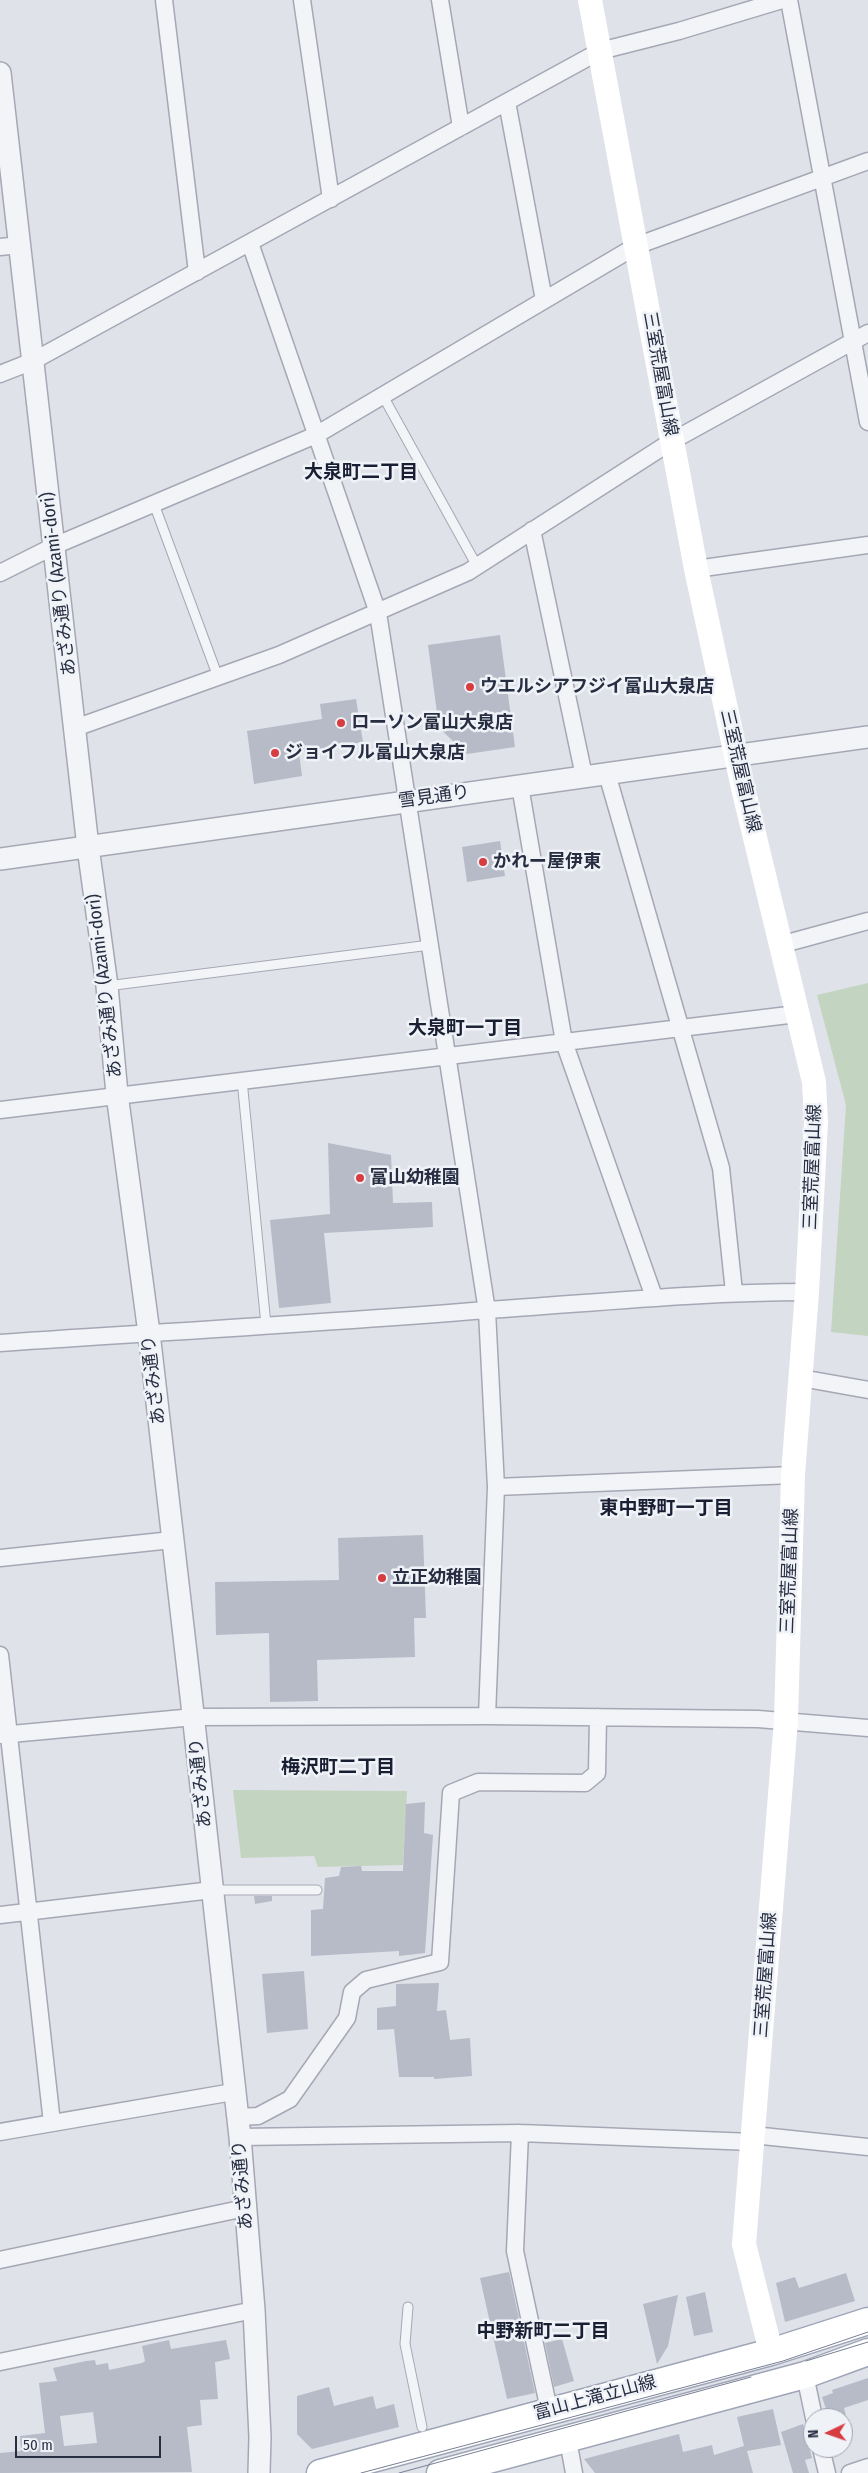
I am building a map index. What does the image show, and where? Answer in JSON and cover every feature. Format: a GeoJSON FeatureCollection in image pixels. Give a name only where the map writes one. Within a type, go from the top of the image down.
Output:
{"type":"FeatureCollection","features":[{"type":"Feature","properties":{"kind":"main road","name":"三室荒屋富山線"},"geometry":{"type":"LineString","coordinates":[[590,0],[696,569],[736,756],[814,1082],[816,1122],[808,1292],[793,1475],[786,1720],[744,2244],[771,2352]]}},
{"type":"Feature","properties":{"kind":"main road","name":"富山上滝立山線"},"geometry":{"type":"LineString","coordinates":[[320,2473],[549,2410],[771,2352],[868,2321]]}},
{"type":"Feature","properties":{"kind":"main road","name":"富山上滝立山線"},"geometry":{"type":"LineString","coordinates":[[440,2473],[805,2375],[868,2352]]}},
{"type":"Feature","properties":{"kind":"street"},"geometry":{"type":"LineString","coordinates":[[164,0],[197,272]]}},
{"type":"Feature","properties":{"kind":"street"},"geometry":{"type":"LineString","coordinates":[[302,0],[331,198]]}},
{"type":"Feature","properties":{"kind":"street"},"geometry":{"type":"LineString","coordinates":[[440,0],[461,127]]}},
{"type":"Feature","properties":{"kind":"street"},"geometry":{"type":"LineString","coordinates":[[0,374],[33,360],[197,272],[600,51],[679,31],[782,0]]}},
{"type":"Feature","properties":{"kind":"street"},"geometry":{"type":"LineString","coordinates":[[789,0],[868,422]]}},
{"type":"Feature","properties":{"kind":"street","name":"あざみ通り (Azami-dori)"},"geometry":{"type":"LineString","coordinates":[[0,73],[10,246],[33,360],[88,847],[107,986],[117,1094]]}},
{"type":"Feature","properties":{"kind":"street"},"geometry":{"type":"LineString","coordinates":[[507,102],[544,300]]}},
{"type":"Feature","properties":{"kind":"street"},"geometry":{"type":"LineString","coordinates":[[0,573],[54,546],[316,435],[636,246],[868,161]]}},
{"type":"Feature","properties":{"kind":"street"},"geometry":{"type":"LineString","coordinates":[[250,243],[378,613],[487,1310],[496,1487],[487,1716]]}},
{"type":"Feature","properties":{"kind":"street"},"geometry":{"type":"LineString","coordinates":[[75,728],[280,655],[378,613],[477,566],[672,441],[868,333]]}},
{"type":"Feature","properties":{"kind":"street"},"geometry":{"type":"LineString","coordinates":[[532,530],[584,776]]}},
{"type":"Feature","properties":{"kind":"street"},"geometry":{"type":"LineString","coordinates":[[696,569],[868,545]]}},
{"type":"Feature","properties":{"kind":"street","name":"雪見通り"},"geometry":{"type":"LineString","coordinates":[[0,859],[868,737]]}},
{"type":"Feature","properties":{"kind":"street"},"geometry":{"type":"LineString","coordinates":[[607,774],[721,1168],[734,1292]]}},
{"type":"Feature","properties":{"kind":"street"},"geometry":{"type":"LineString","coordinates":[[520,786],[564,1042],[654,1296]]}},
{"type":"Feature","properties":{"kind":"street"},"geometry":{"type":"LineString","coordinates":[[780,944],[868,922]]}},
{"type":"Feature","properties":{"kind":"street"},"geometry":{"type":"LineString","coordinates":[[0,1110],[117,1094],[797,1014]]}},
{"type":"Feature","properties":{"kind":"street","name":"あざみ通り"},"geometry":{"type":"LineString","coordinates":[[117,1094],[194,1717],[238,2127],[254,2310],[260,2437],[259,2473]]}},
{"type":"Feature","properties":{"kind":"street"},"geometry":{"type":"LineString","coordinates":[[0,1343],[487,1310],[654,1296],[734,1292],[808,1292]]}},
{"type":"Feature","properties":{"kind":"street"},"geometry":{"type":"LineString","coordinates":[[801,1378],[868,1390]]}},
{"type":"Feature","properties":{"kind":"street"},"geometry":{"type":"LineString","coordinates":[[496,1487],[793,1475]]}},
{"type":"Feature","properties":{"kind":"street"},"geometry":{"type":"LineString","coordinates":[[0,1558],[172,1540]]}},
{"type":"Feature","properties":{"kind":"street"},"geometry":{"type":"LineString","coordinates":[[0,1655],[5,1734],[30,1912],[52,2123]]}},
{"type":"Feature","properties":{"kind":"street"},"geometry":{"type":"LineString","coordinates":[[5,1734],[194,1717],[487,1716],[786,1720],[868,1728]]}},
{"type":"Feature","properties":{"kind":"street"},"geometry":{"type":"LineString","coordinates":[[238,2127],[290,2099],[347,2018],[352,1992],[366,1980],[440,1962],[452,1793],[478,1782],[585,1783],[597,1773],[598,1717]]}},
{"type":"Feature","properties":{"kind":"street"},"geometry":{"type":"LineString","coordinates":[[0,1915],[212,1890]]}},
{"type":"Feature","properties":{"kind":"street"},"geometry":{"type":"LineString","coordinates":[[0,2132],[233,2092]]}},
{"type":"Feature","properties":{"kind":"street"},"geometry":{"type":"LineString","coordinates":[[238,2127],[520,2132],[753,2139],[868,2147]]}},
{"type":"Feature","properties":{"kind":"street"},"geometry":{"type":"LineString","coordinates":[[520,2132],[515,2251],[549,2410]]}},
{"type":"Feature","properties":{"kind":"street"},"geometry":{"type":"LineString","coordinates":[[0,2260],[245,2208]]}},
{"type":"Feature","properties":{"kind":"street"},"geometry":{"type":"LineString","coordinates":[[0,2362],[254,2310]]}},
{"type":"Feature","properties":{"kind":"street"},"geometry":{"type":"LineString","coordinates":[[805,2375],[812,2408]]}},
{"type":"Feature","properties":{"kind":"street"},"geometry":{"type":"LineString","coordinates":[[568,2440],[574,2473]]}},
{"type":"Feature","properties":{"kind":"street"},"geometry":{"type":"LineString","coordinates":[[823,2458],[826,2473]]}},
{"type":"Feature","properties":{"kind":"street"},"geometry":{"type":"LineString","coordinates":[[850,2473],[868,2467]]}},
{"type":"Feature","properties":{"kind":"lane"},"geometry":{"type":"LineString","coordinates":[[383,396],[477,566]]}},
{"type":"Feature","properties":{"kind":"lane"},"geometry":{"type":"LineString","coordinates":[[154,504],[218,677]]}},
{"type":"Feature","properties":{"kind":"lane"},"geometry":{"type":"LineString","coordinates":[[107,986],[430,945]]}},
{"type":"Feature","properties":{"kind":"lane"},"geometry":{"type":"LineString","coordinates":[[242,1080],[266,1325]]}},
{"type":"Feature","properties":{"kind":"lane"},"geometry":{"type":"LineString","coordinates":[[212,1890],[317,1890]]}},
{"type":"Feature","properties":{"kind":"lane"},"geometry":{"type":"LineString","coordinates":[[408,2308],[405,2344],[422,2427]]}},
{"type":"Feature","properties":{"kind":"green space"},"geometry":{"type":"Polygon","coordinates":[[[868,983],[868,1336],[831,1332],[846,1105],[817,995],[868,983]]]}},
{"type":"Feature","properties":{"kind":"green space"},"geometry":{"type":"Polygon","coordinates":[[[233,1790],[407,1791],[403,1865],[318,1867],[314,1856],[241,1858],[233,1790]]]}},
{"type":"Feature","properties":{"kind":"building","name":"ウエルシアフジイ富山大泉店"},"geometry":{"type":"Polygon","coordinates":[[[500,635],[515,747],[467,754],[439,728],[428,645],[500,635]]]}},
{"type":"Feature","properties":{"kind":"building"},"geometry":{"type":"Polygon","coordinates":[[[356,699],[363,742],[299,752],[302,776],[254,784],[247,731],[322,719],[320,704],[356,699]]]}},
{"type":"Feature","properties":{"kind":"building","name":"かれー屋伊東"},"geometry":{"type":"Polygon","coordinates":[[[500,841],[505,876],[467,882],[462,847],[500,841]]]}},
{"type":"Feature","properties":{"kind":"building"},"geometry":{"type":"Polygon","coordinates":[[[328,1143],[391,1155],[393,1203],[432,1202],[433,1227],[324,1233],[331,1303],[279,1308],[270,1220],[330,1214],[328,1143]]]}},
{"type":"Feature","properties":{"kind":"building"},"geometry":{"type":"Polygon","coordinates":[[[423,1535],[426,1618],[414,1618],[415,1657],[317,1660],[318,1701],[270,1702],[269,1633],[216,1635],[215,1582],[339,1580],[338,1538],[423,1535]]]}},
{"type":"Feature","properties":{"kind":"building"},"geometry":{"type":"Polygon","coordinates":[[[425,1802],[424,1833],[433,1835],[425,1953],[399,1956],[399,1951],[311,1956],[311,1910],[323,1909],[325,1878],[339,1876],[341,1867],[361,1866],[362,1871],[403,1871],[406,1804],[425,1802]]]}},
{"type":"Feature","properties":{"kind":"building"},"geometry":{"type":"Polygon","coordinates":[[[254,1896],[272,1896],[272,1901],[255,1904],[254,1896]]]}},
{"type":"Feature","properties":{"kind":"building"},"geometry":{"type":"Polygon","coordinates":[[[304,1971],[308,2029],[267,2033],[262,1974],[304,1971]]]}},
{"type":"Feature","properties":{"kind":"building"},"geometry":{"type":"Polygon","coordinates":[[[439,1983],[437,2011],[446,2010],[450,2040],[470,2038],[472,2076],[434,2079],[434,2077],[399,2077],[394,2029],[377,2030],[377,2008],[396,2006],[396,1984],[439,1983]]]}},
{"type":"Feature","properties":{"kind":"building"},"geometry":{"type":"Polygon","coordinates":[[[509,2272],[535,2393],[507,2399],[480,2278],[509,2272]]]}},
{"type":"Feature","properties":{"kind":"building"},"geometry":{"type":"Polygon","coordinates":[[[846,2273],[855,2301],[785,2322],[776,2283],[795,2277],[799,2288],[846,2273]]]}},
{"type":"Feature","properties":{"kind":"building"},"geometry":{"type":"Polygon","coordinates":[[[705,2292],[713,2332],[694,2336],[686,2297],[705,2292]]]}},
{"type":"Feature","properties":{"kind":"building"},"geometry":{"type":"Polygon","coordinates":[[[678,2295],[668,2346],[657,2364],[643,2304],[678,2295]]]}},
{"type":"Feature","properties":{"kind":"building"},"geometry":{"type":"Polygon","coordinates":[[[562,2339],[574,2381],[554,2387],[545,2343],[562,2339]]]}},
{"type":"Feature","properties":{"kind":"building"},"geometry":{"type":"Polygon","coordinates":[[[169,2340],[171,2349],[226,2340],[230,2359],[215,2362],[218,2399],[200,2400],[202,2425],[187,2427],[192,2472],[0,2473],[0,2453],[21,2451],[20,2436],[45,2433],[39,2383],[57,2381],[53,2368],[95,2360],[96,2365],[108,2363],[109,2370],[142,2363],[145,2361],[142,2346],[169,2340]],[[93,2412],[60,2416],[64,2446],[97,2443],[93,2412]]]}},
{"type":"Feature","properties":{"kind":"building"},"geometry":{"type":"Polygon","coordinates":[[[868,2378],[868,2400],[844,2408],[826,2408],[822,2397],[833,2393],[832,2390],[868,2378]]]}},
{"type":"Feature","properties":{"kind":"building"},"geometry":{"type":"Polygon","coordinates":[[[329,2387],[334,2406],[373,2396],[376,2409],[394,2404],[399,2427],[312,2449],[297,2434],[297,2396],[329,2387]]]}},
{"type":"Feature","properties":{"kind":"building"},"geometry":{"type":"Polygon","coordinates":[[[773,2409],[781,2445],[747,2451],[753,2473],[595,2473],[584,2459],[679,2434],[683,2452],[712,2445],[714,2455],[744,2446],[737,2417],[773,2409]]]}},
{"type":"Feature","properties":{"kind":"building"},"geometry":{"type":"Polygon","coordinates":[[[803,2424],[803,2458],[812,2458],[805,2460],[809,2473],[793,2473],[781,2432],[803,2424]]]}},
{"type":"Feature","properties":{"kind":"tram line"},"geometry":{"type":"LineString","coordinates":[[361,2473],[783,2361],[868,2332]]}},
{"type":"Feature","properties":{"kind":"tram line"},"geometry":{"type":"LineString","coordinates":[[806,2361],[868,2342]]}},
{"type":"Feature","properties":{"kind":"tram line"},"geometry":{"type":"LineString","coordinates":[[399,2473],[751,2377]]}},
{"type":"Feature","properties":{"kind":"place","name":"ウエルシアフジイ富山大泉店"},"geometry":{"type":"Point","coordinates":[470,687]}},
{"type":"Feature","properties":{"kind":"place","name":"ローソン富山大泉店"},"geometry":{"type":"Point","coordinates":[341,723]}},
{"type":"Feature","properties":{"kind":"place","name":"ジョイフル富山大泉店"},"geometry":{"type":"Point","coordinates":[275,753]}},
{"type":"Feature","properties":{"kind":"place","name":"かれー屋伊東"},"geometry":{"type":"Point","coordinates":[483,862]}},
{"type":"Feature","properties":{"kind":"place","name":"富山幼稚園"},"geometry":{"type":"Point","coordinates":[360,1178]}},
{"type":"Feature","properties":{"kind":"place","name":"立正幼稚園"},"geometry":{"type":"Point","coordinates":[382,1578]}},
{"type":"Feature","properties":{"kind":"district","name":"大泉町二丁目"},"geometry":{"type":"Point","coordinates":[361,473]}},
{"type":"Feature","properties":{"kind":"district","name":"大泉町一丁目"},"geometry":{"type":"Point","coordinates":[465,1029]}},
{"type":"Feature","properties":{"kind":"district","name":"東中野町一丁目"},"geometry":{"type":"Point","coordinates":[666,1509]}},
{"type":"Feature","properties":{"kind":"district","name":"梅沢町二丁目"},"geometry":{"type":"Point","coordinates":[338,1768]}},
{"type":"Feature","properties":{"kind":"district","name":"中野新町二丁目"},"geometry":{"type":"Point","coordinates":[543,2332]}}]}
